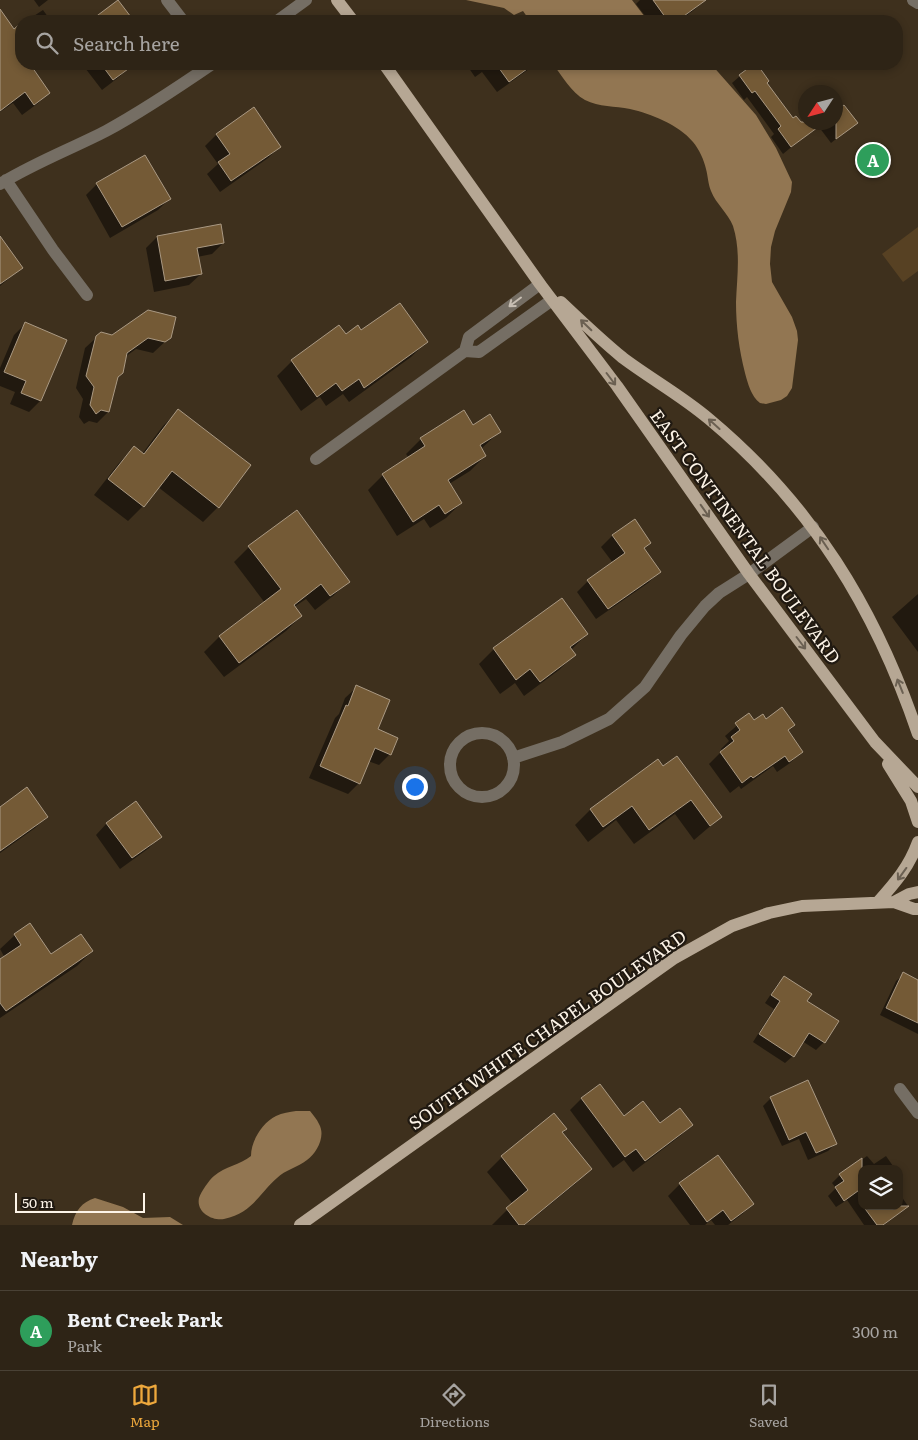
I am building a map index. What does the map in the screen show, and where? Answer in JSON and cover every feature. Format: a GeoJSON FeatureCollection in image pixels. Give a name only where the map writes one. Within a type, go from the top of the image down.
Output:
{"type":"FeatureCollection","features":[{"type":"Feature","properties":{"kind":"main road"},"geometry":{"type":"LineString","coordinates":[[337,0],[348,15]]}},
{"type":"Feature","properties":{"kind":"main road","name":"EAST CONTINENTAL BOULEVARD"},"geometry":{"type":"LineString","coordinates":[[388,70],[749,574],[875,742],[918,787]]}},
{"type":"Feature","properties":{"kind":"main road"},"geometry":{"type":"LineString","coordinates":[[540,284],[618,354],[665,386],[716,425],[775,481],[813,526],[850,583],[871,622],[889,658],[918,734]]}},
{"type":"Feature","properties":{"kind":"main road"},"geometry":{"type":"LineString","coordinates":[[875,742],[910,801],[918,822]]}},
{"type":"Feature","properties":{"kind":"main road"},"geometry":{"type":"LineString","coordinates":[[878,902],[901,877],[912,859],[918,842]]}},
{"type":"Feature","properties":{"kind":"main road","name":"SOUTH WHITE CHAPEL BOULEVARD"},"geometry":{"type":"LineString","coordinates":[[894,902],[909,894],[918,892]]}},
{"type":"Feature","properties":{"kind":"main road","name":"SOUTH WHITE CHAPEL BOULEVARD"},"geometry":{"type":"LineString","coordinates":[[300,1225],[673,959],[732,926],[769,913],[802,906],[894,902],[918,909]]}},
{"type":"Feature","properties":{"kind":"street"},"geometry":{"type":"LineString","coordinates":[[167,0],[178,15]]}},
{"type":"Feature","properties":{"kind":"street"},"geometry":{"type":"LineString","coordinates":[[285,15],[306,0]]}},
{"type":"Feature","properties":{"kind":"street"},"geometry":{"type":"LineString","coordinates":[[913,0],[918,3]]}},
{"type":"Feature","properties":{"kind":"street"},"geometry":{"type":"LineString","coordinates":[[87,295],[3,182],[55,154],[105,132],[155,103],[203,70]]}},
{"type":"Feature","properties":{"kind":"street"},"geometry":{"type":"LineString","coordinates":[[316,459],[465,351],[469,337],[540,284]]}},
{"type":"Feature","properties":{"kind":"street"},"geometry":{"type":"LineString","coordinates":[[465,351],[479,352],[552,300]]}},
{"type":"Feature","properties":{"kind":"street"},"geometry":{"type":"LineString","coordinates":[[513,758],[562,742],[609,719],[645,687],[681,635],[705,606],[719,593],[749,574],[813,526]]}},
{"type":"Feature","properties":{"kind":"street"},"geometry":{"type":"LineString","coordinates":[[480,733],[491,735],[501,740],[513,758],[514,771],[510,782],[493,796],[478,797],[468,794],[459,788],[450,772],[453,751],[460,742],[469,736],[480,733]]}},
{"type":"Feature","properties":{"kind":"street"},"geometry":{"type":"LineString","coordinates":[[900,1089],[918,1114]]}},
{"type":"Feature","properties":{"kind":"shaded area"},"geometry":{"type":"Polygon","coordinates":[[[466,0],[632,0],[643,15],[526,15],[523,11],[514,15],[504,8],[466,0]]]}},
{"type":"Feature","properties":{"kind":"shaded area"},"geometry":{"type":"Polygon","coordinates":[[[557,70],[716,70],[756,115],[776,148],[792,182],[791,192],[775,231],[771,247],[770,264],[772,282],[792,317],[797,331],[798,340],[792,388],[787,396],[781,400],[766,404],[760,403],[754,397],[749,385],[741,356],[737,329],[738,254],[733,226],[711,191],[704,162],[695,145],[680,130],[655,117],[630,109],[601,105],[585,100],[563,79],[557,70]]]}},
{"type":"Feature","properties":{"kind":"shaded area"},"geometry":{"type":"Polygon","coordinates":[[[918,227],[918,271],[903,282],[882,254],[918,227]]]}},
{"type":"Feature","properties":{"kind":"shaded area"},"geometry":{"type":"Polygon","coordinates":[[[310,1111],[321,1129],[321,1139],[311,1157],[280,1175],[254,1203],[234,1216],[215,1219],[202,1211],[199,1198],[210,1180],[223,1170],[251,1156],[255,1139],[266,1123],[281,1114],[310,1111]]]}},
{"type":"Feature","properties":{"kind":"shaded area"},"geometry":{"type":"Polygon","coordinates":[[[95,1198],[123,1207],[143,1218],[170,1217],[183,1225],[72,1225],[75,1215],[80,1208],[86,1202],[95,1198]]]}},
{"type":"Feature","properties":{"kind":"building"},"geometry":{"type":"Polygon","coordinates":[[[118,0],[129,15],[98,15],[118,0]]]}},
{"type":"Feature","properties":{"kind":"building"},"geometry":{"type":"Polygon","coordinates":[[[653,0],[706,0],[685,15],[664,15],[653,0]]]}},
{"type":"Feature","properties":{"kind":"building"},"geometry":{"type":"Polygon","coordinates":[[[0,9],[15,28],[15,70],[34,70],[50,93],[34,105],[25,92],[0,111],[0,9]]]}},
{"type":"Feature","properties":{"kind":"building"},"geometry":{"type":"Polygon","coordinates":[[[106,70],[127,70],[113,80],[106,70]]]}},
{"type":"Feature","properties":{"kind":"building"},"geometry":{"type":"Polygon","coordinates":[[[500,70],[526,70],[509,82],[500,70]]]}},
{"type":"Feature","properties":{"kind":"building"},"geometry":{"type":"Polygon","coordinates":[[[746,70],[761,70],[769,81],[767,83],[793,118],[796,116],[798,118],[798,130],[814,130],[791,147],[778,129],[781,126],[755,91],[752,93],[739,75],[746,70]]]}},
{"type":"Feature","properties":{"kind":"building"},"geometry":{"type":"Polygon","coordinates":[[[843,106],[858,123],[836,139],[836,130],[843,130],[843,106]]]}},
{"type":"Feature","properties":{"kind":"building"},"geometry":{"type":"Polygon","coordinates":[[[254,107],[281,147],[231,181],[218,162],[230,154],[216,134],[254,107]]]}},
{"type":"Feature","properties":{"kind":"building"},"geometry":{"type":"Polygon","coordinates":[[[145,155],[171,199],[122,227],[96,183],[145,155]]]}},
{"type":"Feature","properties":{"kind":"building"},"geometry":{"type":"Polygon","coordinates":[[[221,224],[224,243],[197,248],[202,274],[165,281],[157,236],[221,224]]]}},
{"type":"Feature","properties":{"kind":"building"},"geometry":{"type":"Polygon","coordinates":[[[0,236],[23,268],[0,284],[0,236]]]}},
{"type":"Feature","properties":{"kind":"building"},"geometry":{"type":"Polygon","coordinates":[[[400,303],[428,342],[364,388],[359,379],[342,391],[336,383],[317,397],[291,360],[339,325],[346,334],[358,325],[361,330],[400,303]]]}},
{"type":"Feature","properties":{"kind":"building"},"geometry":{"type":"Polygon","coordinates":[[[148,310],[176,317],[171,338],[165,342],[148,338],[127,353],[123,373],[118,377],[109,412],[101,410],[96,414],[90,405],[94,387],[86,376],[96,336],[101,332],[112,335],[148,310]]]}},
{"type":"Feature","properties":{"kind":"building"},"geometry":{"type":"Polygon","coordinates":[[[25,322],[67,340],[41,401],[21,393],[26,381],[4,372],[25,322]]]}},
{"type":"Feature","properties":{"kind":"building"},"geometry":{"type":"Polygon","coordinates":[[[178,409],[251,465],[219,508],[172,471],[144,507],[108,479],[134,446],[144,454],[178,409]]]}},
{"type":"Feature","properties":{"kind":"building"},"geometry":{"type":"Polygon","coordinates":[[[464,410],[473,425],[490,414],[501,432],[480,445],[486,456],[448,480],[462,503],[445,514],[439,505],[413,522],[382,474],[425,446],[420,438],[464,410]]]}},
{"type":"Feature","properties":{"kind":"building"},"geometry":{"type":"Polygon","coordinates":[[[297,510],[350,582],[330,596],[321,584],[294,605],[302,616],[239,663],[219,636],[281,589],[248,546],[297,510]]]}},
{"type":"Feature","properties":{"kind":"building"},"geometry":{"type":"Polygon","coordinates":[[[635,519],[651,543],[644,548],[661,572],[608,609],[587,580],[625,553],[612,535],[635,519]]]}},
{"type":"Feature","properties":{"kind":"building"},"geometry":{"type":"Polygon","coordinates":[[[562,598],[588,634],[570,647],[576,655],[540,682],[530,669],[516,680],[493,648],[562,598]]]}},
{"type":"Feature","properties":{"kind":"building"},"geometry":{"type":"Polygon","coordinates":[[[356,685],[390,700],[378,729],[398,738],[391,755],[375,748],[360,784],[320,766],[356,685]]]}},
{"type":"Feature","properties":{"kind":"building"},"geometry":{"type":"Polygon","coordinates":[[[782,707],[795,725],[788,730],[803,752],[789,762],[785,756],[753,778],[751,776],[742,783],[720,752],[734,741],[731,737],[740,730],[735,723],[749,713],[754,720],[763,714],[766,719],[782,707]]]}},
{"type":"Feature","properties":{"kind":"building"},"geometry":{"type":"Polygon","coordinates":[[[677,756],[722,817],[710,826],[691,800],[649,830],[632,806],[603,827],[590,809],[658,759],[663,766],[677,756]]]}},
{"type":"Feature","properties":{"kind":"building"},"geometry":{"type":"Polygon","coordinates":[[[27,787],[48,817],[0,851],[0,807],[27,787]]]}},
{"type":"Feature","properties":{"kind":"building"},"geometry":{"type":"Polygon","coordinates":[[[136,801],[162,837],[132,858],[106,823],[136,801]]]}},
{"type":"Feature","properties":{"kind":"building"},"geometry":{"type":"Polygon","coordinates":[[[30,923],[51,954],[81,934],[93,951],[6,1011],[0,1003],[0,959],[21,945],[14,934],[30,923]]]}},
{"type":"Feature","properties":{"kind":"building"},"geometry":{"type":"Polygon","coordinates":[[[903,972],[918,980],[918,1023],[886,1008],[903,972]]]}},
{"type":"Feature","properties":{"kind":"building"},"geometry":{"type":"Polygon","coordinates":[[[784,976],[812,994],[807,1001],[839,1021],[825,1043],[809,1033],[794,1057],[759,1034],[780,1001],[771,995],[784,976]]]}},
{"type":"Feature","properties":{"kind":"building"},"geometry":{"type":"Polygon","coordinates":[[[808,1080],[837,1144],[816,1153],[806,1132],[789,1140],[770,1097],[808,1080]]]}},
{"type":"Feature","properties":{"kind":"building"},"geometry":{"type":"Polygon","coordinates":[[[600,1084],[624,1116],[643,1101],[660,1123],[680,1108],[693,1125],[645,1161],[636,1149],[625,1157],[581,1098],[600,1084]]]}},
{"type":"Feature","properties":{"kind":"building"},"geometry":{"type":"Polygon","coordinates":[[[554,1113],[567,1129],[562,1132],[592,1169],[524,1225],[519,1225],[506,1208],[528,1190],[501,1156],[554,1113]]]}},
{"type":"Feature","properties":{"kind":"building"},"geometry":{"type":"Polygon","coordinates":[[[718,1155],[754,1204],[731,1221],[723,1210],[707,1222],[679,1183],[718,1155]]]}},
{"type":"Feature","properties":{"kind":"building"},"geometry":{"type":"Polygon","coordinates":[[[862,1158],[862,1165],[858,1165],[858,1191],[844,1201],[835,1187],[844,1181],[839,1174],[862,1158]]]}},
{"type":"Feature","properties":{"kind":"building"},"geometry":{"type":"Polygon","coordinates":[[[903,1206],[909,1206],[883,1225],[877,1225],[866,1210],[903,1210],[903,1206]]]}},
{"type":"Feature","properties":{"kind":"place","name":"Bent Creek Park"},"geometry":{"type":"Point","coordinates":[873,160]}}]}
